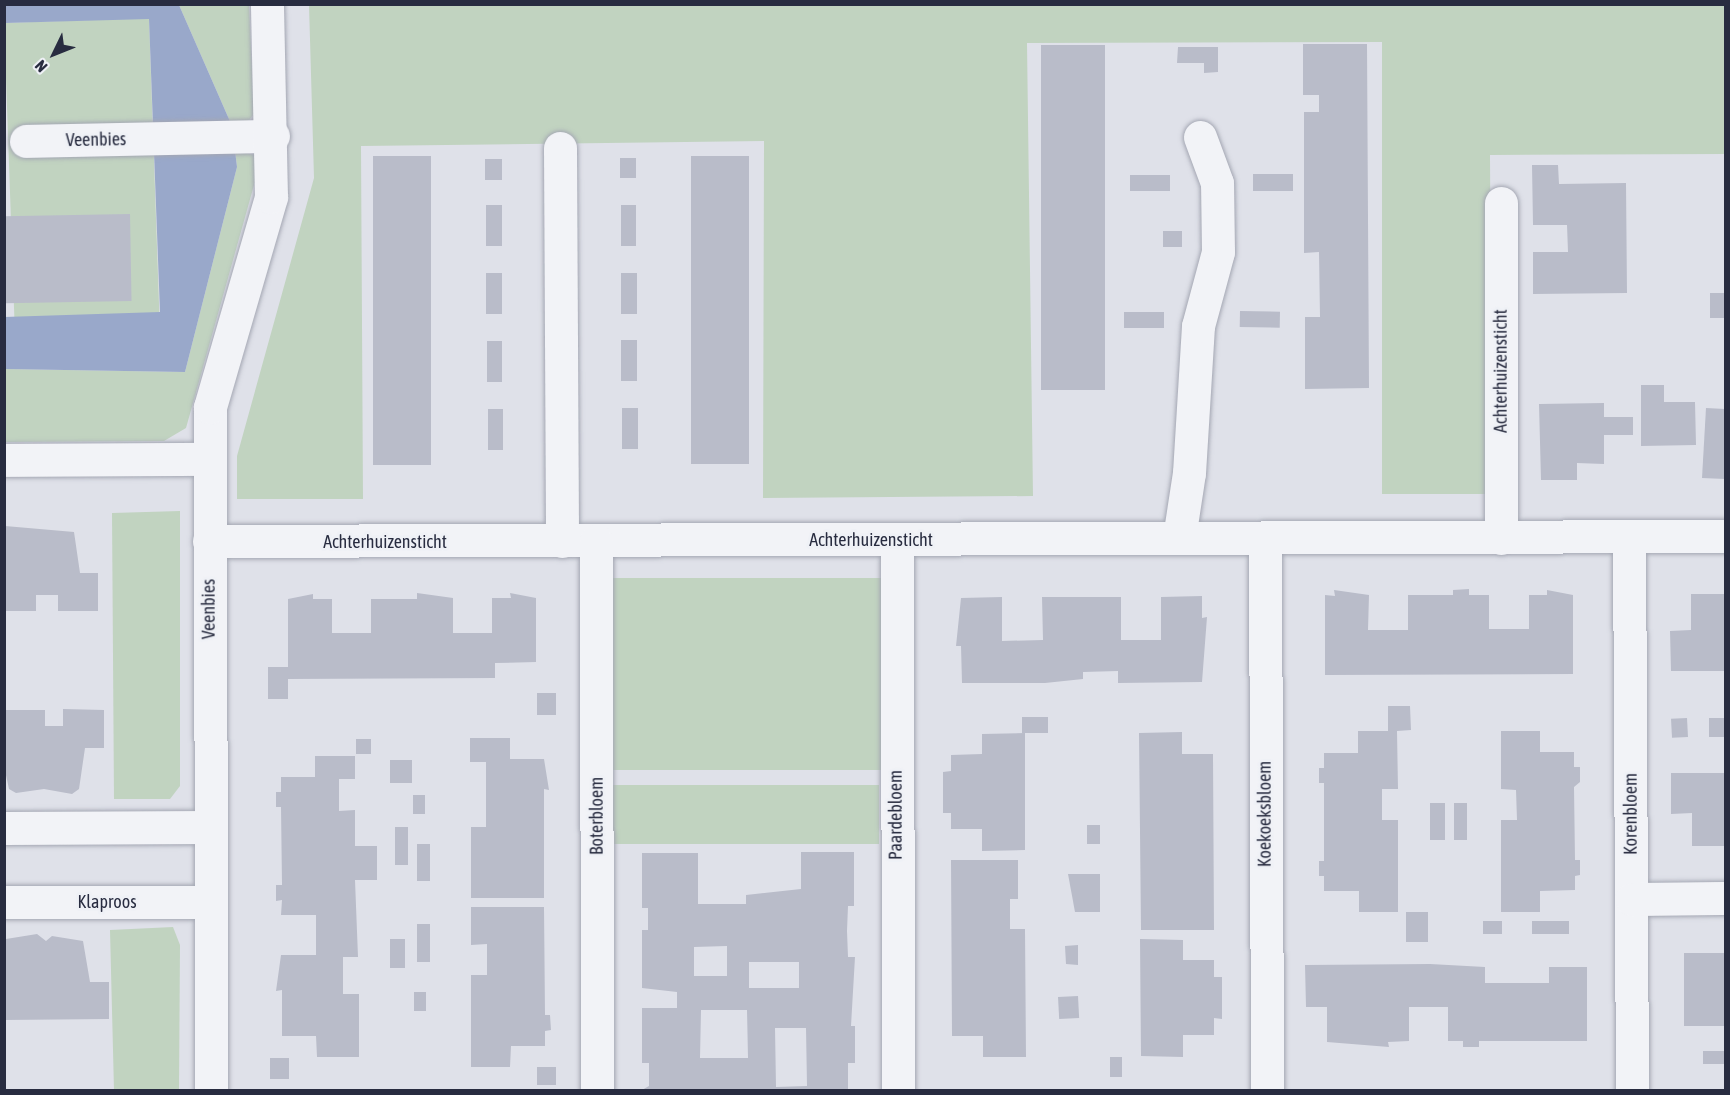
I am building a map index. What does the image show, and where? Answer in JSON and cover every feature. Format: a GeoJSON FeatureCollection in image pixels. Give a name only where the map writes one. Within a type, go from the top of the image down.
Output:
{"type":"FeatureCollection","features":[{"type":"Feature","properties":{"kind":"street","name":"Veenbies"},"geometry":{"type":"LineString","coordinates":[[211,1090],[210,407],[271,196],[273,136],[267,4]]}},
{"type":"Feature","properties":{"kind":"street","name":"Veenbies"},"geometry":{"type":"LineString","coordinates":[[26,141],[273,136]]}},
{"type":"Feature","properties":{"kind":"street"},"geometry":{"type":"LineString","coordinates":[[1179,538],[1189,472],[1198,326],[1218,252],[1217,183],[1200,137]]}},
{"type":"Feature","properties":{"kind":"street"},"geometry":{"type":"LineString","coordinates":[[560,148],[562,541]]}},
{"type":"Feature","properties":{"kind":"street","name":"Achterhuizensticht"},"geometry":{"type":"LineString","coordinates":[[1501,203],[1502,538]]}},
{"type":"Feature","properties":{"kind":"street"},"geometry":{"type":"LineString","coordinates":[[4,460],[209,459]]}},
{"type":"Feature","properties":{"kind":"street","name":"Achterhuizensticht"},"geometry":{"type":"LineString","coordinates":[[209,541],[1725,536]]}},
{"type":"Feature","properties":{"kind":"street","name":"Korenbloem"},"geometry":{"type":"LineString","coordinates":[[1629,537],[1632,1090]]}},
{"type":"Feature","properties":{"kind":"street","name":"Koekoeksbloem"},"geometry":{"type":"LineString","coordinates":[[1265,538],[1267,1090]]}},
{"type":"Feature","properties":{"kind":"street","name":"Paardebloem"},"geometry":{"type":"LineString","coordinates":[[897,540],[898,1090]]}},
{"type":"Feature","properties":{"kind":"street","name":"Boterbloem"},"geometry":{"type":"LineString","coordinates":[[596,541],[597,1090]]}},
{"type":"Feature","properties":{"kind":"street"},"geometry":{"type":"LineString","coordinates":[[4,828],[210,827]]}},
{"type":"Feature","properties":{"kind":"street"},"geometry":{"type":"LineString","coordinates":[[1632,899],[1725,898]]}},
{"type":"Feature","properties":{"kind":"street","name":"Klaproos"},"geometry":{"type":"LineString","coordinates":[[4,902],[210,902]]}},
{"type":"Feature","properties":{"kind":"green space"},"geometry":{"type":"Polygon","coordinates":[[[179,5],[249,5],[254,114],[245,125],[232,126],[179,5]]]}},
{"type":"Feature","properties":{"kind":"green space"},"geometry":{"type":"Polygon","coordinates":[[[309,5],[1725,5],[1725,154],[1490,155],[1492,494],[1382,494],[1382,42],[1027,43],[1033,496],[763,498],[764,141],[361,146],[363,499],[237,499],[237,456],[314,178],[309,5]]]}},
{"type":"Feature","properties":{"kind":"green space"},"geometry":{"type":"Polygon","coordinates":[[[149,18],[159,313],[14,318],[4,23],[149,18]]]}},
{"type":"Feature","properties":{"kind":"green space"},"geometry":{"type":"Polygon","coordinates":[[[235,150],[254,155],[256,178],[186,428],[164,441],[5,442],[5,369],[185,372],[237,167],[235,150]]]}},
{"type":"Feature","properties":{"kind":"green space"},"geometry":{"type":"Polygon","coordinates":[[[180,511],[180,786],[170,799],[114,799],[112,513],[180,511]]]}},
{"type":"Feature","properties":{"kind":"green space"},"geometry":{"type":"Polygon","coordinates":[[[607,578],[881,578],[881,770],[607,770],[607,578]]]}},
{"type":"Feature","properties":{"kind":"green space"},"geometry":{"type":"Polygon","coordinates":[[[610,785],[879,785],[879,844],[610,844],[610,785]]]}},
{"type":"Feature","properties":{"kind":"green space"},"geometry":{"type":"Polygon","coordinates":[[[173,927],[180,945],[179,1090],[114,1090],[110,930],[173,927]]]}},
{"type":"Feature","properties":{"kind":"water"},"geometry":{"type":"Polygon","coordinates":[[[5,5],[179,5],[232,126],[237,167],[185,372],[5,369],[4,317],[160,312],[149,19],[5,23],[5,5]]]}},
{"type":"Feature","properties":{"kind":"building"},"geometry":{"type":"Polygon","coordinates":[[[1303,44],[1367,44],[1369,388],[1305,389],[1305,317],[1320,317],[1319,252],[1304,253],[1304,112],[1319,112],[1319,95],[1303,95],[1303,44]]]}},
{"type":"Feature","properties":{"kind":"building"},"geometry":{"type":"Polygon","coordinates":[[[1041,45],[1105,45],[1105,390],[1041,390],[1041,45]]]}},
{"type":"Feature","properties":{"kind":"building"},"geometry":{"type":"Polygon","coordinates":[[[1178,47],[1218,47],[1218,72],[1204,73],[1204,63],[1177,63],[1178,47]]]}},
{"type":"Feature","properties":{"kind":"building"},"geometry":{"type":"Polygon","coordinates":[[[373,156],[431,156],[431,465],[373,465],[373,156]]]}},
{"type":"Feature","properties":{"kind":"building"},"geometry":{"type":"Polygon","coordinates":[[[691,156],[749,156],[749,464],[691,464],[691,156]]]}},
{"type":"Feature","properties":{"kind":"building"},"geometry":{"type":"Polygon","coordinates":[[[620,158],[636,158],[636,178],[620,178],[620,158]]]}},
{"type":"Feature","properties":{"kind":"building"},"geometry":{"type":"Polygon","coordinates":[[[485,159],[502,159],[502,180],[485,180],[485,159]]]}},
{"type":"Feature","properties":{"kind":"building"},"geometry":{"type":"Polygon","coordinates":[[[1532,165],[1558,165],[1559,184],[1626,183],[1627,293],[1533,294],[1533,252],[1568,252],[1567,225],[1533,225],[1532,165]]]}},
{"type":"Feature","properties":{"kind":"building"},"geometry":{"type":"Polygon","coordinates":[[[1253,174],[1293,174],[1293,191],[1253,191],[1253,174]]]}},
{"type":"Feature","properties":{"kind":"building"},"geometry":{"type":"Polygon","coordinates":[[[1130,175],[1170,175],[1170,191],[1130,191],[1130,175]]]}},
{"type":"Feature","properties":{"kind":"building"},"geometry":{"type":"Polygon","coordinates":[[[486,205],[502,205],[502,246],[486,246],[486,205]]]}},
{"type":"Feature","properties":{"kind":"building"},"geometry":{"type":"Polygon","coordinates":[[[621,205],[636,205],[636,246],[621,246],[621,205]]]}},
{"type":"Feature","properties":{"kind":"building"},"geometry":{"type":"Polygon","coordinates":[[[130,214],[132,301],[6,303],[4,216],[130,214]]]}},
{"type":"Feature","properties":{"kind":"building"},"geometry":{"type":"Polygon","coordinates":[[[1163,231],[1182,231],[1182,247],[1163,247],[1163,231]]]}},
{"type":"Feature","properties":{"kind":"building"},"geometry":{"type":"Polygon","coordinates":[[[486,273],[502,273],[502,314],[486,314],[486,273]]]}},
{"type":"Feature","properties":{"kind":"building"},"geometry":{"type":"Polygon","coordinates":[[[621,273],[637,273],[637,314],[621,314],[621,273]]]}},
{"type":"Feature","properties":{"kind":"building"},"geometry":{"type":"Polygon","coordinates":[[[1710,293],[1725,293],[1725,318],[1710,318],[1710,293]]]}},
{"type":"Feature","properties":{"kind":"building"},"geometry":{"type":"Polygon","coordinates":[[[1240,311],[1280,312],[1280,328],[1240,327],[1240,311]]]}},
{"type":"Feature","properties":{"kind":"building"},"geometry":{"type":"Polygon","coordinates":[[[1124,312],[1164,312],[1164,328],[1124,328],[1124,312]]]}},
{"type":"Feature","properties":{"kind":"building"},"geometry":{"type":"Polygon","coordinates":[[[621,340],[637,340],[637,381],[621,381],[621,340]]]}},
{"type":"Feature","properties":{"kind":"building"},"geometry":{"type":"Polygon","coordinates":[[[487,341],[502,341],[502,382],[487,382],[487,341]]]}},
{"type":"Feature","properties":{"kind":"building"},"geometry":{"type":"Polygon","coordinates":[[[1641,385],[1664,385],[1664,402],[1695,402],[1696,445],[1641,446],[1641,385]]]}},
{"type":"Feature","properties":{"kind":"building"},"geometry":{"type":"Polygon","coordinates":[[[1604,403],[1604,417],[1633,417],[1633,435],[1604,435],[1604,464],[1577,463],[1577,480],[1541,480],[1539,404],[1604,403]]]}},
{"type":"Feature","properties":{"kind":"building"},"geometry":{"type":"Polygon","coordinates":[[[622,408],[638,408],[638,449],[622,449],[622,408]]]}},
{"type":"Feature","properties":{"kind":"building"},"geometry":{"type":"Polygon","coordinates":[[[1706,408],[1725,409],[1725,479],[1702,478],[1706,408]]]}},
{"type":"Feature","properties":{"kind":"building"},"geometry":{"type":"Polygon","coordinates":[[[488,409],[503,409],[503,450],[488,450],[488,409]]]}},
{"type":"Feature","properties":{"kind":"building"},"geometry":{"type":"Polygon","coordinates":[[[5,526],[74,532],[80,573],[98,573],[98,611],[58,611],[58,595],[36,595],[36,611],[4,611],[5,526]]]}},
{"type":"Feature","properties":{"kind":"building"},"geometry":{"type":"Polygon","coordinates":[[[1469,589],[1469,595],[1489,595],[1489,629],[1529,629],[1529,595],[1547,595],[1547,590],[1573,595],[1573,674],[1325,675],[1325,595],[1335,596],[1334,590],[1369,595],[1368,630],[1408,630],[1408,595],[1453,595],[1453,590],[1469,589]]]}},
{"type":"Feature","properties":{"kind":"building"},"geometry":{"type":"Polygon","coordinates":[[[417,593],[453,598],[453,633],[492,633],[492,598],[511,598],[510,593],[536,598],[536,662],[495,663],[495,678],[288,679],[288,699],[268,699],[268,667],[288,667],[288,599],[313,594],[313,599],[332,599],[332,633],[371,633],[371,599],[417,599],[417,593]]]}},
{"type":"Feature","properties":{"kind":"building"},"geometry":{"type":"Polygon","coordinates":[[[1691,594],[1725,594],[1725,671],[1671,671],[1670,631],[1691,630],[1691,594]]]}},
{"type":"Feature","properties":{"kind":"building"},"geometry":{"type":"Polygon","coordinates":[[[1202,596],[1202,618],[1207,617],[1202,682],[1118,683],[1118,671],[1083,672],[1083,679],[1045,683],[962,683],[961,646],[956,646],[961,598],[1002,597],[1002,641],[1043,640],[1042,597],[1121,597],[1121,640],[1161,640],[1161,597],[1202,596]]]}},
{"type":"Feature","properties":{"kind":"building"},"geometry":{"type":"Polygon","coordinates":[[[537,693],[556,693],[556,715],[537,715],[537,693]]]}},
{"type":"Feature","properties":{"kind":"building"},"geometry":{"type":"Polygon","coordinates":[[[1388,706],[1410,706],[1411,730],[1397,731],[1398,789],[1382,789],[1382,820],[1398,820],[1398,912],[1359,912],[1359,891],[1324,891],[1324,876],[1319,876],[1319,861],[1324,861],[1324,783],[1319,783],[1319,768],[1324,768],[1324,753],[1358,753],[1358,731],[1388,731],[1388,706]]]}},
{"type":"Feature","properties":{"kind":"building"},"geometry":{"type":"Polygon","coordinates":[[[63,709],[104,710],[104,748],[85,748],[79,789],[72,794],[44,789],[16,793],[9,789],[4,766],[4,710],[45,710],[45,726],[63,726],[63,709]]]}},
{"type":"Feature","properties":{"kind":"building"},"geometry":{"type":"Polygon","coordinates":[[[1022,717],[1048,717],[1048,733],[1022,733],[1022,717]]]}},
{"type":"Feature","properties":{"kind":"building"},"geometry":{"type":"Polygon","coordinates":[[[1687,718],[1688,737],[1672,738],[1671,719],[1687,718]]]}},
{"type":"Feature","properties":{"kind":"building"},"geometry":{"type":"Polygon","coordinates":[[[1709,718],[1725,718],[1725,737],[1709,737],[1709,718]]]}},
{"type":"Feature","properties":{"kind":"building"},"geometry":{"type":"Polygon","coordinates":[[[1501,731],[1540,731],[1540,752],[1574,752],[1574,767],[1580,767],[1580,782],[1574,787],[1575,860],[1580,860],[1580,875],[1575,876],[1575,890],[1540,891],[1540,912],[1501,912],[1501,820],[1517,820],[1516,790],[1501,789],[1501,731]]]}},
{"type":"Feature","properties":{"kind":"building"},"geometry":{"type":"Polygon","coordinates":[[[1182,732],[1182,754],[1213,754],[1214,930],[1141,930],[1139,733],[1182,732]]]}},
{"type":"Feature","properties":{"kind":"building"},"geometry":{"type":"Polygon","coordinates":[[[1025,733],[1025,850],[982,851],[982,829],[951,829],[951,813],[943,813],[943,772],[951,771],[951,755],[982,754],[982,734],[1025,733]]]}},
{"type":"Feature","properties":{"kind":"building"},"geometry":{"type":"Polygon","coordinates":[[[470,738],[510,738],[510,759],[544,759],[549,790],[544,789],[544,898],[471,898],[471,827],[486,827],[486,762],[470,762],[470,738]]]}},
{"type":"Feature","properties":{"kind":"building"},"geometry":{"type":"Polygon","coordinates":[[[356,739],[371,739],[371,754],[356,754],[356,739]]]}},
{"type":"Feature","properties":{"kind":"building"},"geometry":{"type":"Polygon","coordinates":[[[315,756],[355,756],[355,779],[339,779],[339,811],[355,810],[355,846],[377,846],[377,880],[355,880],[358,957],[343,957],[343,994],[359,994],[359,1057],[317,1057],[316,1036],[282,1036],[282,990],[276,991],[281,955],[316,955],[316,915],[281,915],[282,900],[276,901],[276,885],[282,885],[281,807],[276,807],[276,792],[281,792],[281,777],[315,777],[315,756]]]}},
{"type":"Feature","properties":{"kind":"building"},"geometry":{"type":"Polygon","coordinates":[[[390,760],[412,760],[412,783],[390,783],[390,760]]]}},
{"type":"Feature","properties":{"kind":"building"},"geometry":{"type":"Polygon","coordinates":[[[1671,773],[1725,773],[1725,846],[1692,846],[1692,813],[1671,814],[1671,773]]]}},
{"type":"Feature","properties":{"kind":"building"},"geometry":{"type":"Polygon","coordinates":[[[413,795],[425,795],[425,814],[413,814],[413,795]]]}},
{"type":"Feature","properties":{"kind":"building"},"geometry":{"type":"Polygon","coordinates":[[[1430,803],[1445,803],[1445,840],[1430,840],[1430,803]]]}},
{"type":"Feature","properties":{"kind":"building"},"geometry":{"type":"Polygon","coordinates":[[[1454,803],[1467,803],[1467,840],[1454,840],[1454,803]]]}},
{"type":"Feature","properties":{"kind":"building"},"geometry":{"type":"Polygon","coordinates":[[[1087,825],[1100,825],[1100,844],[1087,844],[1087,825]]]}},
{"type":"Feature","properties":{"kind":"building"},"geometry":{"type":"Polygon","coordinates":[[[395,827],[408,827],[408,865],[395,865],[395,827]]]}},
{"type":"Feature","properties":{"kind":"building"},"geometry":{"type":"Polygon","coordinates":[[[417,844],[430,844],[430,881],[417,881],[417,844]]]}},
{"type":"Feature","properties":{"kind":"building"},"geometry":{"type":"Polygon","coordinates":[[[801,852],[854,852],[854,906],[848,906],[847,931],[848,957],[855,957],[851,1026],[855,1026],[855,1063],[848,1063],[848,1089],[642,1090],[649,1086],[649,1063],[642,1063],[642,1008],[677,1008],[677,992],[642,988],[642,930],[648,930],[648,908],[642,908],[642,853],[698,853],[698,904],[746,904],[746,895],[801,889],[801,852]],[[727,946],[694,947],[694,976],[727,976],[727,946]],[[749,962],[749,988],[799,988],[799,962],[749,962]],[[701,1010],[700,1058],[748,1058],[747,1010],[701,1010]],[[775,1028],[776,1087],[807,1086],[806,1028],[775,1028]]]}},
{"type":"Feature","properties":{"kind":"building"},"geometry":{"type":"Polygon","coordinates":[[[951,860],[1018,860],[1018,899],[1010,899],[1010,929],[1025,929],[1026,1057],[983,1057],[983,1036],[952,1036],[951,860]]]}},
{"type":"Feature","properties":{"kind":"building"},"geometry":{"type":"Polygon","coordinates":[[[1068,874],[1100,874],[1100,912],[1075,912],[1068,874]]]}},
{"type":"Feature","properties":{"kind":"building"},"geometry":{"type":"Polygon","coordinates":[[[471,907],[544,907],[545,1015],[550,1015],[551,1030],[545,1031],[545,1046],[511,1046],[510,1067],[471,1067],[471,975],[487,975],[487,944],[471,945],[471,907]]]}},
{"type":"Feature","properties":{"kind":"building"},"geometry":{"type":"Polygon","coordinates":[[[1406,912],[1428,912],[1428,942],[1406,942],[1406,912]]]}},
{"type":"Feature","properties":{"kind":"building"},"geometry":{"type":"Polygon","coordinates":[[[1483,921],[1502,921],[1502,934],[1483,934],[1483,921]]]}},
{"type":"Feature","properties":{"kind":"building"},"geometry":{"type":"Polygon","coordinates":[[[1532,921],[1569,921],[1569,934],[1532,934],[1532,921]]]}},
{"type":"Feature","properties":{"kind":"building"},"geometry":{"type":"Polygon","coordinates":[[[417,924],[430,924],[430,962],[417,962],[417,924]]]}},
{"type":"Feature","properties":{"kind":"building"},"geometry":{"type":"Polygon","coordinates":[[[37,934],[46,941],[52,936],[83,941],[90,982],[109,982],[109,1019],[4,1020],[6,939],[37,934]]]}},
{"type":"Feature","properties":{"kind":"building"},"geometry":{"type":"Polygon","coordinates":[[[390,939],[405,939],[405,968],[390,968],[390,939]]]}},
{"type":"Feature","properties":{"kind":"building"},"geometry":{"type":"Polygon","coordinates":[[[1140,939],[1183,940],[1183,960],[1214,960],[1214,977],[1222,977],[1222,1019],[1214,1018],[1214,1035],[1183,1035],[1183,1057],[1141,1056],[1140,939]]]}},
{"type":"Feature","properties":{"kind":"building"},"geometry":{"type":"Polygon","coordinates":[[[1078,945],[1078,965],[1066,964],[1065,946],[1078,945]]]}},
{"type":"Feature","properties":{"kind":"building"},"geometry":{"type":"Polygon","coordinates":[[[1684,953],[1725,953],[1725,1026],[1684,1026],[1684,953]]]}},
{"type":"Feature","properties":{"kind":"building"},"geometry":{"type":"Polygon","coordinates":[[[1430,964],[1485,967],[1485,983],[1549,983],[1549,967],[1587,967],[1587,1041],[1479,1041],[1479,1047],[1463,1047],[1463,1041],[1448,1041],[1448,1007],[1409,1007],[1409,1041],[1388,1042],[1389,1047],[1327,1042],[1327,1007],[1306,1007],[1305,965],[1430,964]]]}},
{"type":"Feature","properties":{"kind":"building"},"geometry":{"type":"Polygon","coordinates":[[[414,992],[426,992],[426,1011],[414,1011],[414,992]]]}},
{"type":"Feature","properties":{"kind":"building"},"geometry":{"type":"Polygon","coordinates":[[[1078,996],[1079,1018],[1059,1019],[1058,997],[1078,996]]]}},
{"type":"Feature","properties":{"kind":"building"},"geometry":{"type":"Polygon","coordinates":[[[1703,1051],[1725,1051],[1725,1064],[1703,1064],[1703,1051]]]}},
{"type":"Feature","properties":{"kind":"building"},"geometry":{"type":"Polygon","coordinates":[[[1110,1057],[1122,1057],[1122,1077],[1110,1077],[1110,1057]]]}},
{"type":"Feature","properties":{"kind":"building"},"geometry":{"type":"Polygon","coordinates":[[[270,1058],[289,1058],[289,1079],[270,1079],[270,1058]]]}},
{"type":"Feature","properties":{"kind":"building"},"geometry":{"type":"Polygon","coordinates":[[[537,1067],[556,1067],[556,1085],[537,1085],[537,1067]]]}}]}
